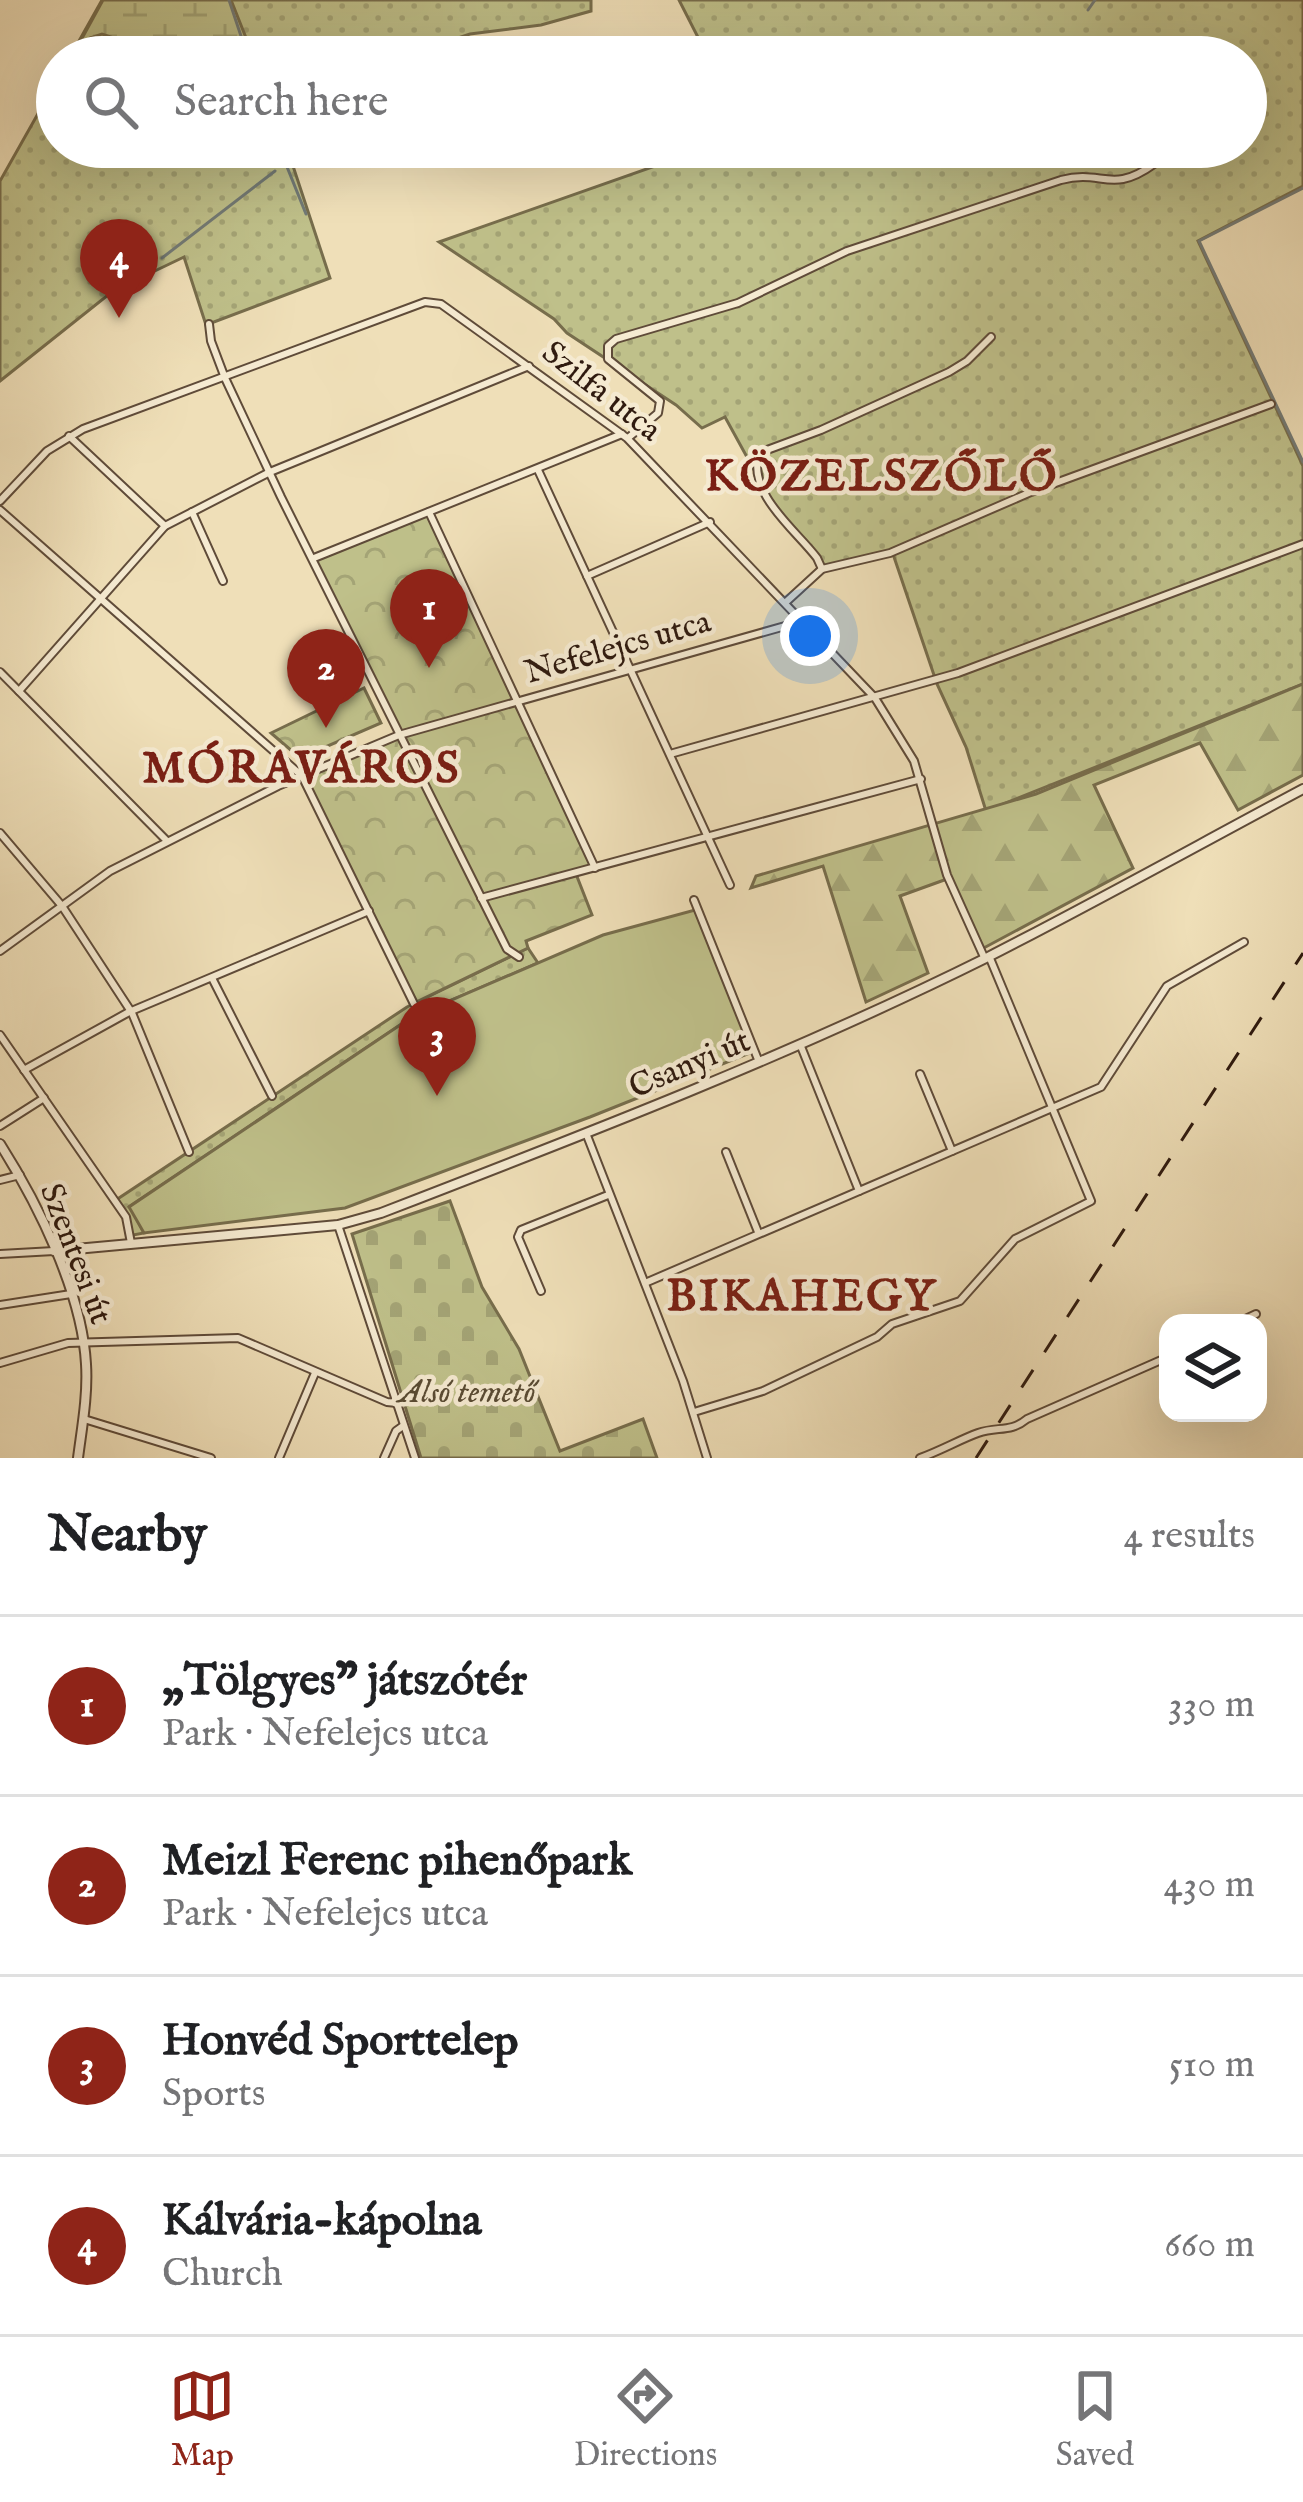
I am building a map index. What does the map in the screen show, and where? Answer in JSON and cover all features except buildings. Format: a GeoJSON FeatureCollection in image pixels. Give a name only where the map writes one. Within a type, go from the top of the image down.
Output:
{"type":"FeatureCollection","features":[{"type":"Feature","properties":{"kind":"street"},"geometry":{"type":"LineString","coordinates":[[313,559],[625,436],[658,413],[660,401],[608,359],[608,346],[616,339],[738,303],[847,250],[1040,187],[1074,177],[1120,182],[1146,168]]}},
{"type":"Feature","properties":{"kind":"street","name":"Szilfa utca"},"geometry":{"type":"LineString","coordinates":[[225,378],[434,301],[625,436],[874,698],[901,736],[921,779],[947,874],[1054,1107],[1091,1201],[1004,1248],[960,1301],[892,1324],[877,1337],[763,1391],[694,1412]]}},
{"type":"Feature","properties":{"kind":"street"},"geometry":{"type":"LineString","coordinates":[[209,324],[225,378],[270,472],[507,949],[519,957]]}},
{"type":"Feature","properties":{"kind":"street"},"geometry":{"type":"LineString","coordinates":[[822,569],[767,497],[757,469],[759,453],[949,372],[991,337]]}},
{"type":"Feature","properties":{"kind":"street"},"geometry":{"type":"LineString","coordinates":[[20,691],[165,526],[270,472],[529,366]]}},
{"type":"Feature","properties":{"kind":"street"},"geometry":{"type":"LineString","coordinates":[[0,501],[39,458],[69,436],[225,378]]}},
{"type":"Feature","properties":{"kind":"street"},"geometry":{"type":"LineString","coordinates":[[786,602],[822,569],[890,553],[1031,492],[1271,404]]}},
{"type":"Feature","properties":{"kind":"street"},"geometry":{"type":"LineString","coordinates":[[69,436],[165,526]]}},
{"type":"Feature","properties":{"kind":"street"},"geometry":{"type":"LineString","coordinates":[[538,470],[730,885]]}},
{"type":"Feature","properties":{"kind":"street"},"geometry":{"type":"LineString","coordinates":[[0,510],[302,776],[414,1004]]}},
{"type":"Feature","properties":{"kind":"street"},"geometry":{"type":"LineString","coordinates":[[192,512],[223,581]]}},
{"type":"Feature","properties":{"kind":"street"},"geometry":{"type":"LineString","coordinates":[[429,512],[595,868]]}},
{"type":"Feature","properties":{"kind":"street"},"geometry":{"type":"LineString","coordinates":[[587,576],[710,522]]}},
{"type":"Feature","properties":{"kind":"street"},"geometry":{"type":"LineString","coordinates":[[670,754],[978,666],[1303,544]]}},
{"type":"Feature","properties":{"kind":"street","name":"Nefelejcs utca"},"geometry":{"type":"LineString","coordinates":[[0,951],[110,871],[399,734],[803,621]]}},
{"type":"Feature","properties":{"kind":"street"},"geometry":{"type":"LineString","coordinates":[[0,672],[167,841]]}},
{"type":"Feature","properties":{"kind":"street"},"geometry":{"type":"LineString","coordinates":[[481,898],[921,779]]}},
{"type":"Feature","properties":{"kind":"street","name":"Csanyi út"},"geometry":{"type":"LineString","coordinates":[[53,1251],[338,1225],[381,1213],[800,1044],[987,957],[1303,789]]}},
{"type":"Feature","properties":{"kind":"street"},"geometry":{"type":"LineString","coordinates":[[0,833],[62,906],[131,1011],[189,1152]]}},
{"type":"Feature","properties":{"kind":"street"},"geometry":{"type":"LineString","coordinates":[[694,900],[759,1062]]}},
{"type":"Feature","properties":{"kind":"street"},"geometry":{"type":"LineString","coordinates":[[24,1070],[131,1011],[369,911]]}},
{"type":"Feature","properties":{"kind":"street"},"geometry":{"type":"LineString","coordinates":[[645,1283],[1105,1083],[1167,986],[1244,943]]}},
{"type":"Feature","properties":{"kind":"street"},"geometry":{"type":"LineString","coordinates":[[212,978],[272,1096]]}},
{"type":"Feature","properties":{"kind":"street"},"geometry":{"type":"LineString","coordinates":[[0,1035],[122,1212],[131,1244]]}},
{"type":"Feature","properties":{"kind":"street"},"geometry":{"type":"LineString","coordinates":[[800,1044],[859,1191]]}},
{"type":"Feature","properties":{"kind":"street"},"geometry":{"type":"LineString","coordinates":[[920,1074],[952,1151]]}},
{"type":"Feature","properties":{"kind":"street"},"geometry":{"type":"LineString","coordinates":[[0,1126],[44,1098]]}},
{"type":"Feature","properties":{"kind":"street"},"geometry":{"type":"LineString","coordinates":[[586,1133],[694,1412],[707,1458]]}},
{"type":"Feature","properties":{"kind":"street","name":"Szentesi út"},"geometry":{"type":"LineString","coordinates":[[0,1144],[20,1175],[53,1251],[84,1343],[78,1458]]}},
{"type":"Feature","properties":{"kind":"street"},"geometry":{"type":"LineString","coordinates":[[726,1152],[758,1234]]}},
{"type":"Feature","properties":{"kind":"street"},"geometry":{"type":"LineString","coordinates":[[0,1180],[20,1175]]}},
{"type":"Feature","properties":{"kind":"street"},"geometry":{"type":"LineString","coordinates":[[541,1291],[518,1237],[521,1230],[608,1196]]}},
{"type":"Feature","properties":{"kind":"street"},"geometry":{"type":"LineString","coordinates":[[338,1225],[415,1458]]}},
{"type":"Feature","properties":{"kind":"street"},"geometry":{"type":"LineString","coordinates":[[0,1254],[53,1251]]}},
{"type":"Feature","properties":{"kind":"street"},"geometry":{"type":"LineString","coordinates":[[0,1305],[71,1294]]}},
{"type":"Feature","properties":{"kind":"street"},"geometry":{"type":"LineString","coordinates":[[0,1363],[68,1343],[238,1338],[397,1403]]}},
{"type":"Feature","properties":{"kind":"street"},"geometry":{"type":"LineString","coordinates":[[920,1458],[978,1433],[1011,1431],[1027,1419],[1159,1361]]}},
{"type":"Feature","properties":{"kind":"street"},"geometry":{"type":"LineString","coordinates":[[279,1458],[315,1373]]}},
{"type":"Feature","properties":{"kind":"street"},"geometry":{"type":"LineString","coordinates":[[83,1419],[211,1458]]}},
{"type":"Feature","properties":{"kind":"street"},"geometry":{"type":"LineString","coordinates":[[384,1458],[396,1431],[404,1425]]}},
{"type":"Feature","properties":{"kind":"green space"},"geometry":{"type":"Polygon","coordinates":[[[102,0],[591,0],[591,11],[541,25],[464,36],[82,36],[102,0]]]}},
{"type":"Feature","properties":{"kind":"green space"},"geometry":{"type":"Polygon","coordinates":[[[103,0],[231,0],[245,36],[102,34],[83,36],[103,0]]]}},
{"type":"Feature","properties":{"kind":"green space"},"geometry":{"type":"Polygon","coordinates":[[[679,0],[1303,0],[1303,186],[1198,241],[1303,466],[1303,684],[986,811],[893,554],[826,570],[770,499],[725,417],[702,428],[676,405],[439,242],[649,168],[1267,168],[1267,36],[697,36],[679,0]]]}},
{"type":"Feature","properties":{"kind":"green space"},"geometry":{"type":"Polygon","coordinates":[[[36,117],[36,168],[294,168],[330,278],[206,325],[184,257],[113,291],[0,381],[0,181],[36,117]]]}},
{"type":"Feature","properties":{"kind":"green space"},"geometry":{"type":"Polygon","coordinates":[[[429,512],[595,868],[576,874],[592,915],[526,941],[528,948],[414,1003],[302,776],[399,734],[313,559],[429,512]]]}},
{"type":"Feature","properties":{"kind":"green space"},"geometry":{"type":"Polygon","coordinates":[[[1303,684],[1303,775],[1238,810],[1200,743],[1094,785],[1133,868],[980,950],[947,879],[900,896],[928,973],[866,1002],[823,866],[751,888],[756,876],[1036,794],[1303,684]]]}},
{"type":"Feature","properties":{"kind":"green space"},"geometry":{"type":"Polygon","coordinates":[[[364,688],[381,723],[300,758],[271,733],[364,688]]]}},
{"type":"Feature","properties":{"kind":"green space"},"geometry":{"type":"Polygon","coordinates":[[[695,910],[755,1051],[345,1208],[144,1233],[129,1207],[412,1017],[603,935],[695,910]]]}},
{"type":"Feature","properties":{"kind":"green space"},"geometry":{"type":"Polygon","coordinates":[[[528,948],[538,963],[412,1017],[130,1206],[144,1233],[128,1236],[127,1224],[113,1202],[407,1007],[528,948]]]}},
{"type":"Feature","properties":{"kind":"green space","name":"Alsó temető"},"geometry":{"type":"Polygon","coordinates":[[[450,1201],[482,1287],[519,1349],[560,1451],[643,1419],[657,1458],[421,1458],[352,1234],[450,1201]]]}},
{"type":"Feature","properties":{"kind":"waterway"},"geometry":{"type":"LineString","coordinates":[[229,0],[241,36]]}},
{"type":"Feature","properties":{"kind":"waterway"},"geometry":{"type":"LineString","coordinates":[[1088,10],[1095,0]]}},
{"type":"Feature","properties":{"kind":"waterway"},"geometry":{"type":"LineString","coordinates":[[287,168],[306,214]]}},
{"type":"Feature","properties":{"kind":"waterway"},"geometry":{"type":"LineString","coordinates":[[162,258],[275,171]]}},
{"type":"Feature","properties":{"kind":"waterway"},"geometry":{"type":"LineString","coordinates":[[1303,188],[1199,241],[1303,462]]}},
{"type":"Feature","properties":{"kind":"railway"},"geometry":{"type":"LineString","coordinates":[[976,1458],[1303,953]]}},
{"type":"Feature","properties":{"kind":"place","name":"Kálvária-kápolna"},"geometry":{"type":"Point","coordinates":[119,318]}},
{"type":"Feature","properties":{"kind":"place","name":"„Tölgyes” játszótér"},"geometry":{"type":"Point","coordinates":[429,668]}},
{"type":"Feature","properties":{"kind":"place","name":"Meizl Ferenc pihenőpark"},"geometry":{"type":"Point","coordinates":[326,728]}},
{"type":"Feature","properties":{"kind":"place","name":"Honvéd Sporttelep"},"geometry":{"type":"Point","coordinates":[437,1096]}},
{"type":"Feature","properties":{"kind":"district","name":"KÖZELSZŐLŐ"},"geometry":{"type":"Point","coordinates":[882,477]}},
{"type":"Feature","properties":{"kind":"district","name":"MÓRAVÁROS"},"geometry":{"type":"Point","coordinates":[302,769]}},
{"type":"Feature","properties":{"kind":"district","name":"BIKAHEGY"},"geometry":{"type":"Point","coordinates":[802,1297]}}]}
